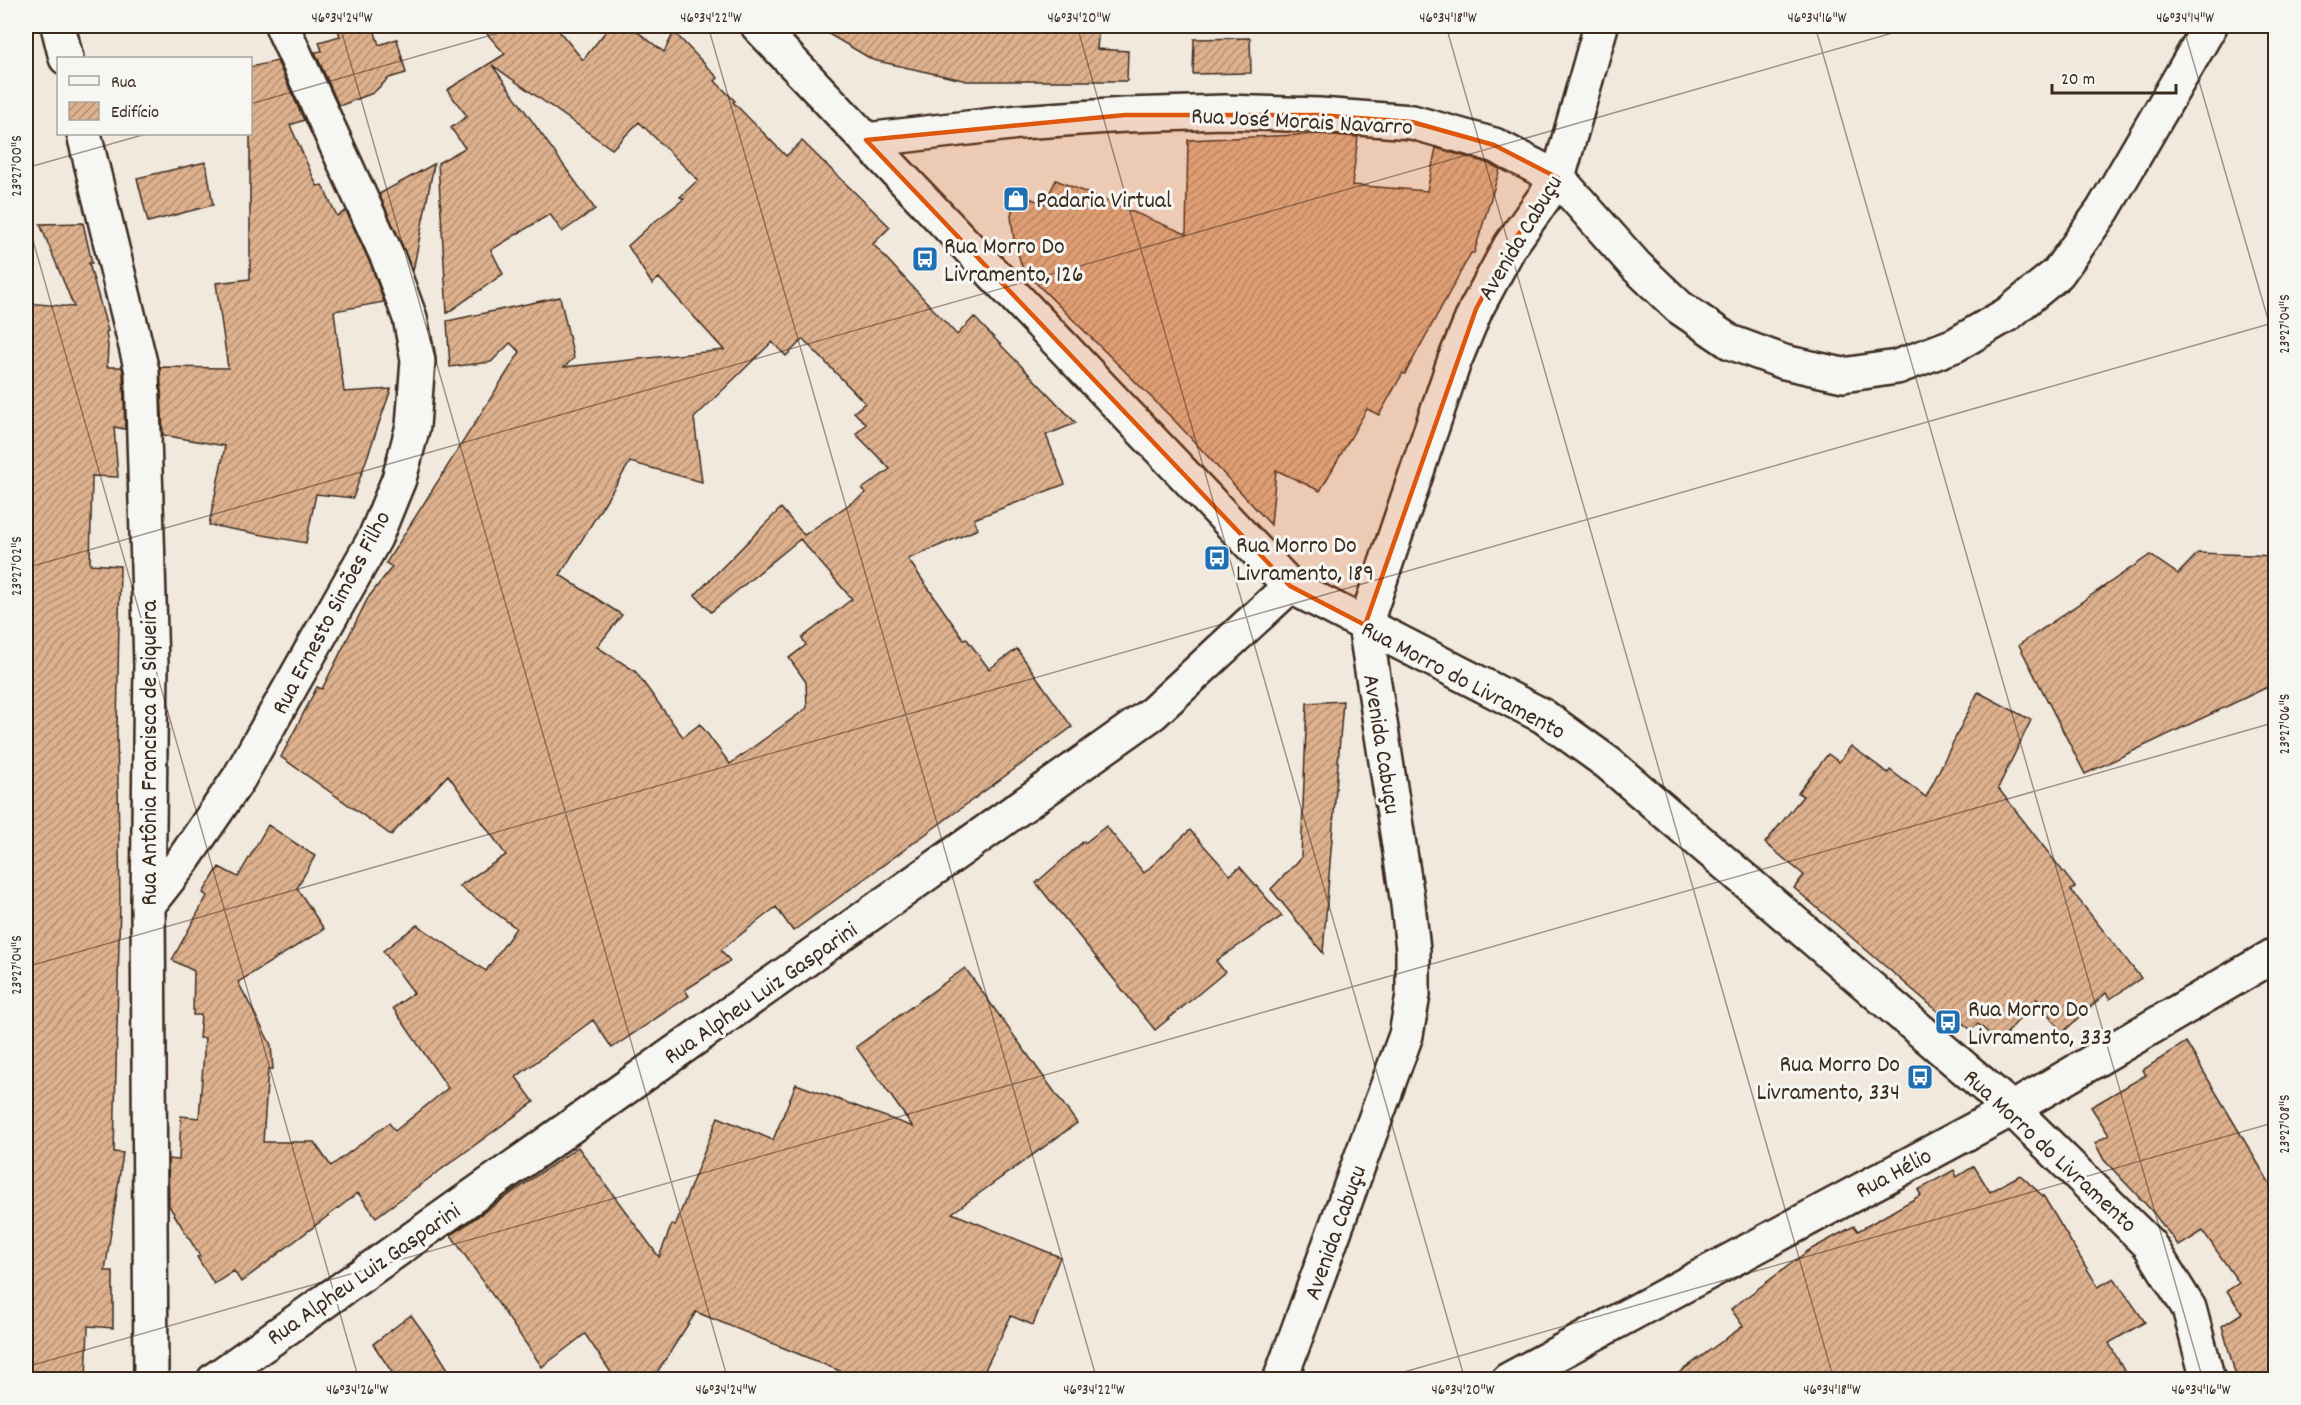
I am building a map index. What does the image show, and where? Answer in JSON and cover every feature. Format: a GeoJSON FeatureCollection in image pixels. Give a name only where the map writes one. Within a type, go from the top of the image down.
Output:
{"type":"FeatureCollection","features":[{"type":"Feature","properties":{"kind":"street"},"geometry":{"type":"LineString","coordinates":[[58,26],[66,57]]}},
{"type":"Feature","properties":{"kind":"street","name":"Rua Ernesto Simões Filho"},"geometry":{"type":"LineString","coordinates":[[148,905],[181,863],[239,778],[375,538],[399,479],[413,426],[418,360],[410,318],[388,258],[282,26]]}},
{"type":"Feature","properties":{"kind":"street","name":"Rua Morro do Livramento"},"geometry":{"type":"LineString","coordinates":[[758,26],[1290,586],[1544,716],[1608,763],[2012,1108],[2149,1244],[2189,1308],[2208,1380]]}},
{"type":"Feature","properties":{"kind":"street","name":"Avenida Cabuçu"},"geometry":{"type":"LineString","coordinates":[[1280,1380],[1406,1035],[1413,995],[1413,950],[1365,625],[1454,362],[1476,309],[1510,246],[1558,178],[1601,26]]}},
{"type":"Feature","properties":{"kind":"street","name":"Rua José Morais Navarro"},"geometry":{"type":"LineString","coordinates":[[867,140],[1019,122],[1125,115],[1225,112],[1319,115],[1412,122],[1494,145],[1558,178],[1653,282],[1679,307],[1730,342],[1784,362],[1843,375],[1897,367],[1955,345],[2008,314],[2058,273],[2103,210],[2210,26]]}},
{"type":"Feature","properties":{"kind":"street","name":"Rua Antônia Francisca de Siqueira"},"geometry":{"type":"LineString","coordinates":[[84,135],[142,371],[151,664],[148,905],[151,1380]]}},
{"type":"Feature","properties":{"kind":"street","name":"Rua Alpheu Luiz Gasparini"},"geometry":{"type":"LineString","coordinates":[[214,1380],[1153,713],[1290,586]]}},
{"type":"Feature","properties":{"kind":"street","name":"Rua Hélio"},"geometry":{"type":"LineString","coordinates":[[1514,1378],[2012,1108],[2272,956]]}},
{"type":"Feature","properties":{"kind":"highlighted area"},"geometry":{"type":"Polygon","coordinates":[[[1125,115],[1319,115],[1412,122],[1494,145],[1558,178],[1510,246],[1476,309],[1365,625],[1290,586],[866,140],[1125,115]]]}},
{"type":"Feature","properties":{"kind":"building"},"geometry":{"type":"Polygon","coordinates":[[[337,26],[373,26],[379,45],[397,39],[406,73],[389,78],[373,93],[339,106],[315,52],[322,51],[319,42],[340,36],[337,26]]]}},
{"type":"Feature","properties":{"kind":"building"},"geometry":{"type":"Polygon","coordinates":[[[480,26],[555,26],[583,60],[610,26],[630,26],[664,52],[674,32],[718,78],[715,81],[735,101],[733,102],[786,156],[802,141],[890,227],[873,244],[957,335],[974,317],[1076,423],[1046,435],[1065,484],[974,519],[978,529],[908,559],[964,640],[966,638],[989,669],[1017,649],[1072,727],[793,931],[776,907],[721,950],[730,961],[685,990],[689,996],[612,1048],[593,1020],[516,1077],[534,1102],[376,1217],[358,1193],[241,1282],[234,1271],[214,1284],[197,1257],[200,1256],[169,1206],[168,1159],[179,1160],[181,1116],[199,1118],[205,1038],[199,1038],[201,1015],[193,1015],[194,971],[172,960],[207,896],[203,893],[219,867],[238,877],[268,825],[315,856],[297,888],[324,929],[238,982],[271,1045],[273,1069],[268,1069],[263,1142],[314,1142],[331,1166],[389,1123],[395,1131],[448,1088],[393,1008],[414,993],[383,951],[417,925],[486,971],[516,928],[459,886],[506,855],[448,775],[391,835],[281,757],[317,687],[322,689],[368,598],[392,567],[386,563],[520,352],[510,343],[491,362],[450,367],[447,321],[560,297],[574,358],[564,367],[724,350],[659,278],[652,284],[628,246],[684,199],[680,197],[698,180],[639,122],[612,149],[492,65],[595,209],[562,232],[550,214],[491,250],[503,274],[447,313],[438,163],[465,148],[451,128],[467,116],[447,90],[505,54],[480,26]],[[803,339],[786,356],[772,342],[694,418],[702,482],[630,462],[560,575],[622,615],[597,647],[635,671],[683,737],[700,724],[730,764],[807,708],[806,682],[789,658],[806,645],[802,638],[852,599],[800,539],[711,612],[695,595],[781,508],[804,535],[866,493],[862,489],[890,469],[856,434],[866,424],[854,412],[865,403],[803,339]]]}},
{"type":"Feature","properties":{"kind":"building"},"geometry":{"type":"Polygon","coordinates":[[[815,26],[1099,26],[1097,49],[1128,51],[1127,81],[967,81],[873,60],[815,26]]]}},
{"type":"Feature","properties":{"kind":"building"},"geometry":{"type":"Polygon","coordinates":[[[1250,38],[1251,73],[1193,74],[1194,39],[1250,38]]]}},
{"type":"Feature","properties":{"kind":"building"},"geometry":{"type":"Polygon","coordinates":[[[277,61],[304,120],[290,125],[317,186],[322,185],[337,216],[346,211],[371,265],[384,302],[334,311],[344,392],[391,389],[353,498],[316,494],[306,543],[209,525],[225,446],[163,435],[160,367],[228,368],[216,283],[250,279],[252,67],[277,61]]]}},
{"type":"Feature","properties":{"kind":"building"},"geometry":{"type":"Polygon","coordinates":[[[1318,134],[1358,137],[1352,185],[1427,191],[1436,148],[1500,169],[1474,253],[1471,253],[1405,374],[1403,373],[1379,415],[1367,409],[1320,491],[1276,470],[1271,525],[1175,421],[1023,270],[1014,240],[1011,216],[1015,192],[1044,204],[1056,180],[1186,234],[1188,140],[1318,134]]]}},
{"type":"Feature","properties":{"kind":"building"},"geometry":{"type":"Polygon","coordinates":[[[206,162],[213,205],[148,222],[137,178],[206,162]]]}},
{"type":"Feature","properties":{"kind":"building"},"geometry":{"type":"Polygon","coordinates":[[[434,164],[413,271],[379,194],[434,164]]]}},
{"type":"Feature","properties":{"kind":"building"},"geometry":{"type":"Polygon","coordinates":[[[83,223],[92,263],[89,263],[108,331],[106,332],[107,367],[122,367],[123,374],[125,429],[114,427],[118,477],[92,476],[90,564],[120,566],[117,731],[120,900],[114,1152],[123,1153],[105,1271],[113,1271],[113,1328],[88,1326],[86,1380],[26,1380],[26,303],[74,307],[40,224],[83,223]]]}},
{"type":"Feature","properties":{"kind":"building"},"geometry":{"type":"Polygon","coordinates":[[[2198,553],[2276,556],[2276,683],[2085,774],[2019,645],[2150,555],[2178,574],[2198,553]]]}},
{"type":"Feature","properties":{"kind":"building"},"geometry":{"type":"Polygon","coordinates":[[[1978,692],[2031,720],[1998,788],[2075,887],[2071,890],[2141,978],[2110,999],[2106,993],[2062,1033],[2037,999],[1999,1042],[1978,1024],[1971,1030],[1953,1015],[1948,1020],[1794,888],[1804,875],[1765,843],[1803,796],[1798,793],[1828,754],[1839,762],[1851,746],[1888,773],[1890,770],[1926,797],[1978,692]]]}},
{"type":"Feature","properties":{"kind":"building"},"geometry":{"type":"Polygon","coordinates":[[[1343,701],[1323,953],[1271,889],[1301,858],[1307,703],[1343,701]]]}},
{"type":"Feature","properties":{"kind":"building"},"geometry":{"type":"Polygon","coordinates":[[[1106,826],[1144,873],[1190,830],[1230,875],[1240,867],[1282,916],[1216,961],[1225,972],[1155,1030],[1036,883],[1084,841],[1085,843],[1106,826]]]}},
{"type":"Feature","properties":{"kind":"building"},"geometry":{"type":"Polygon","coordinates":[[[965,968],[1077,1123],[952,1213],[1060,1257],[1033,1325],[1011,1316],[980,1380],[862,1380],[696,1312],[652,1380],[616,1380],[585,1334],[542,1367],[451,1235],[578,1147],[659,1257],[672,1224],[675,1226],[718,1117],[773,1140],[796,1084],[913,1127],[856,1047],[965,968]]]}},
{"type":"Feature","properties":{"kind":"building"},"geometry":{"type":"Polygon","coordinates":[[[2186,1042],[2276,1194],[2276,1362],[2271,1356],[2276,1365],[2276,1380],[2237,1380],[2222,1326],[2242,1313],[2227,1291],[2239,1283],[2203,1231],[2179,1246],[2151,1210],[2104,1160],[2095,1143],[2109,1135],[2091,1107],[2146,1075],[2143,1070],[2186,1042]]]}},
{"type":"Feature","properties":{"kind":"building"},"geometry":{"type":"Polygon","coordinates":[[[1974,1166],[1990,1192],[2020,1175],[2044,1197],[2098,1287],[2114,1278],[2145,1322],[2109,1343],[2129,1380],[1669,1380],[1743,1326],[1731,1309],[1808,1251],[1854,1226],[1858,1231],[1921,1195],[1918,1190],[1954,1170],[1957,1177],[1974,1166]]]}},
{"type":"Feature","properties":{"kind":"building"},"geometry":{"type":"Polygon","coordinates":[[[411,1315],[455,1380],[397,1380],[373,1344],[411,1315]]]}},
{"type":"Feature","properties":{"kind":"place","name":"Padaria Virtual"},"geometry":{"type":"Point","coordinates":[1016,199]}},
{"type":"Feature","properties":{"kind":"place","name":"Rua Morro Do Livramento, 126"},"geometry":{"type":"Point","coordinates":[925,259]}},
{"type":"Feature","properties":{"kind":"place","name":"Rua Morro Do Livramento, 189"},"geometry":{"type":"Point","coordinates":[1217,558]}},
{"type":"Feature","properties":{"kind":"place","name":"Rua Morro Do Livramento, 333"},"geometry":{"type":"Point","coordinates":[1948,1022]}},
{"type":"Feature","properties":{"kind":"place","name":"Rua Morro Do Livramento, 334"},"geometry":{"type":"Point","coordinates":[1920,1077]}}]}
